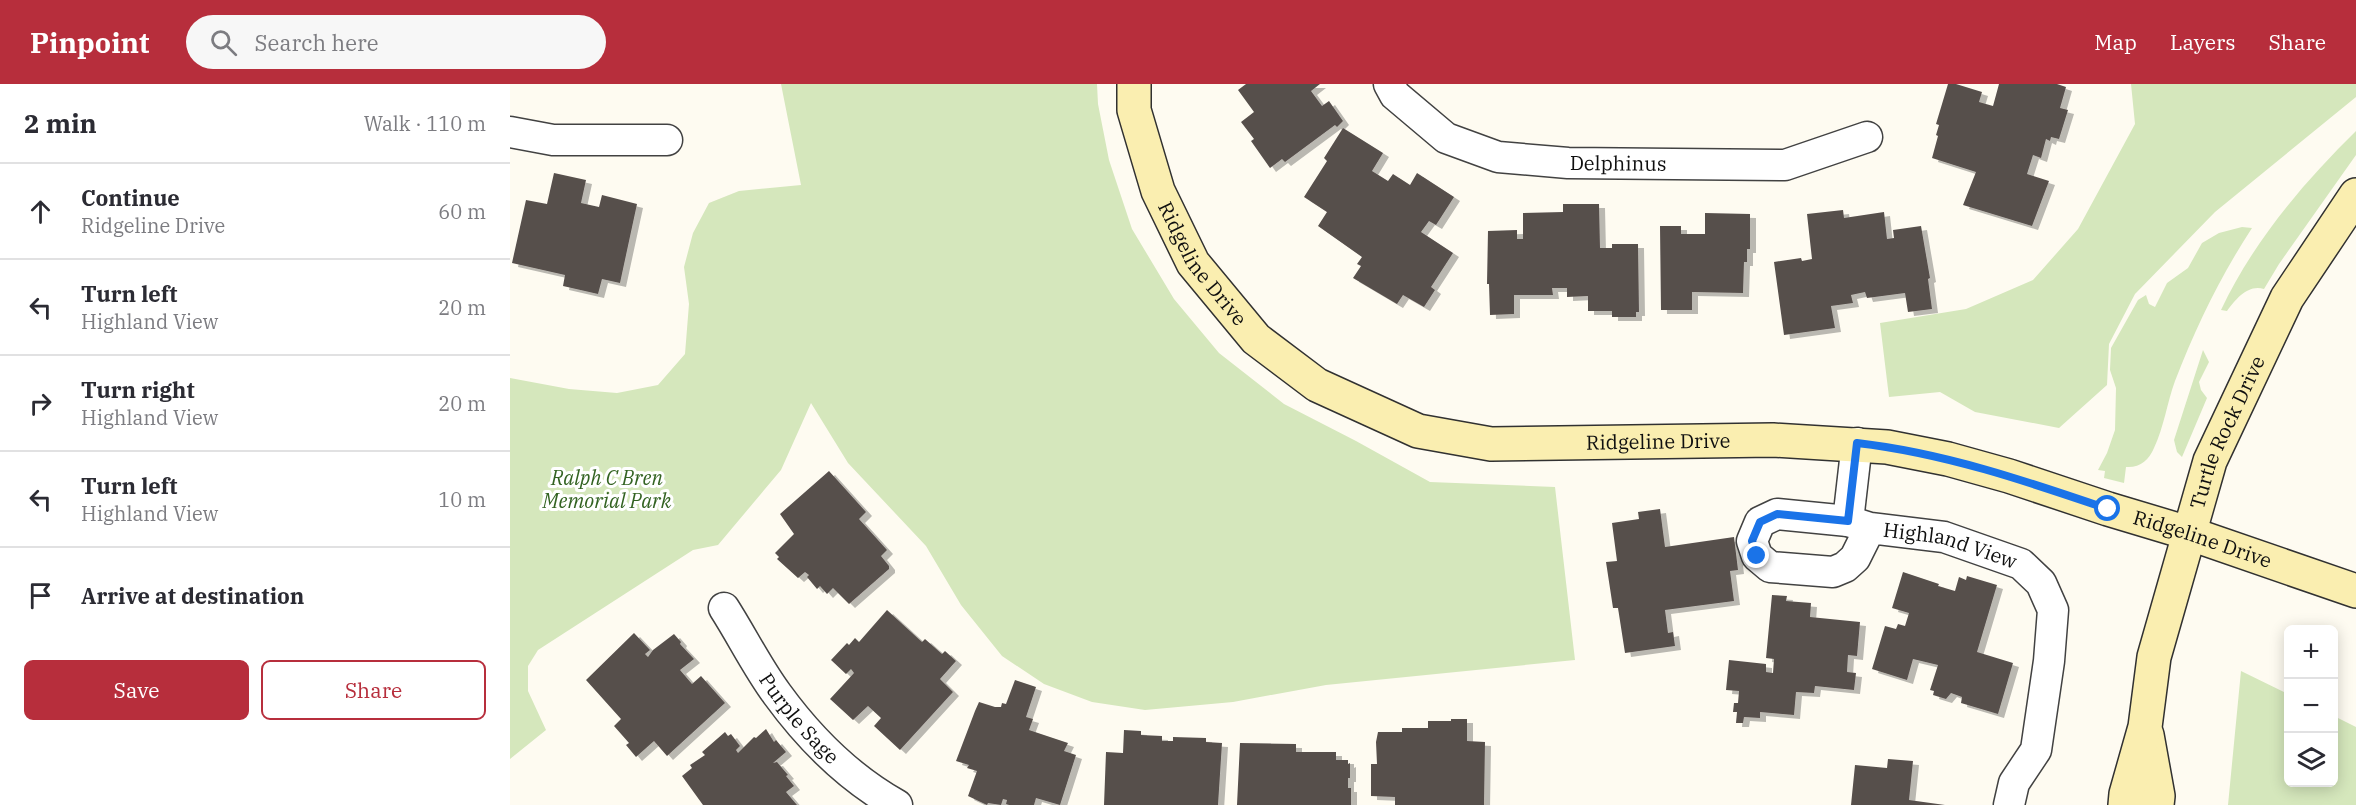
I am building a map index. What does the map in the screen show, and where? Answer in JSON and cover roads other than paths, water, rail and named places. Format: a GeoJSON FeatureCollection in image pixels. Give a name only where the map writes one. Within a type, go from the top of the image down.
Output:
{"type":"FeatureCollection","features":[{"type":"Feature","properties":{"kind":"street","name":"Ridgeline Drive"},"geometry":{"type":"LineString","coordinates":[[1134,84],[1134,110],[1158,190],[1193,263],[1256,339],[1317,385],[1418,431],[1491,444],[1773,440],[1857,443],[1887,447],[1968,465],[2188,533],[2356,591]]}},
{"type":"Feature","properties":{"kind":"street","name":"Delphinus"},"geometry":{"type":"LineString","coordinates":[[1389,84],[1395,94],[1446,138],[1498,157],[1568,163],[1785,165],[1867,137]]}},
{"type":"Feature","properties":{"kind":"street"},"geometry":{"type":"LineString","coordinates":[[510,132],[553,140],[667,140]]}},
{"type":"Feature","properties":{"kind":"street","name":"Turtle Rock Drive"},"geometry":{"type":"LineString","coordinates":[[2125,805],[2145,727],[2154,657],[2210,461],[2287,298],[2356,195]]}},
{"type":"Feature","properties":{"kind":"street","name":"Highland View"},"geometry":{"type":"LineString","coordinates":[[1857,443],[1859,524],[1944,537],[1976,547],[2021,564],[2041,583],[2052,610],[2049,661],[2036,750],[2014,783],[2009,805]]}},
{"type":"Feature","properties":{"kind":"street","name":"Purple Sage"},"geometry":{"type":"LineString","coordinates":[[724,608],[777,694],[833,759],[871,790],[897,805]]}},
{"type":"Feature","properties":{"kind":"street","name":"Turtle Rock Drive"},"geometry":{"type":"LineString","coordinates":[[2145,727],[2158,796],[2157,805]]}},
{"type":"Feature","properties":{"kind":"park label","name":"Ralph C Bren Memorial Park"},"geometry":{"type":"Point","coordinates":[607,490]}}]}
